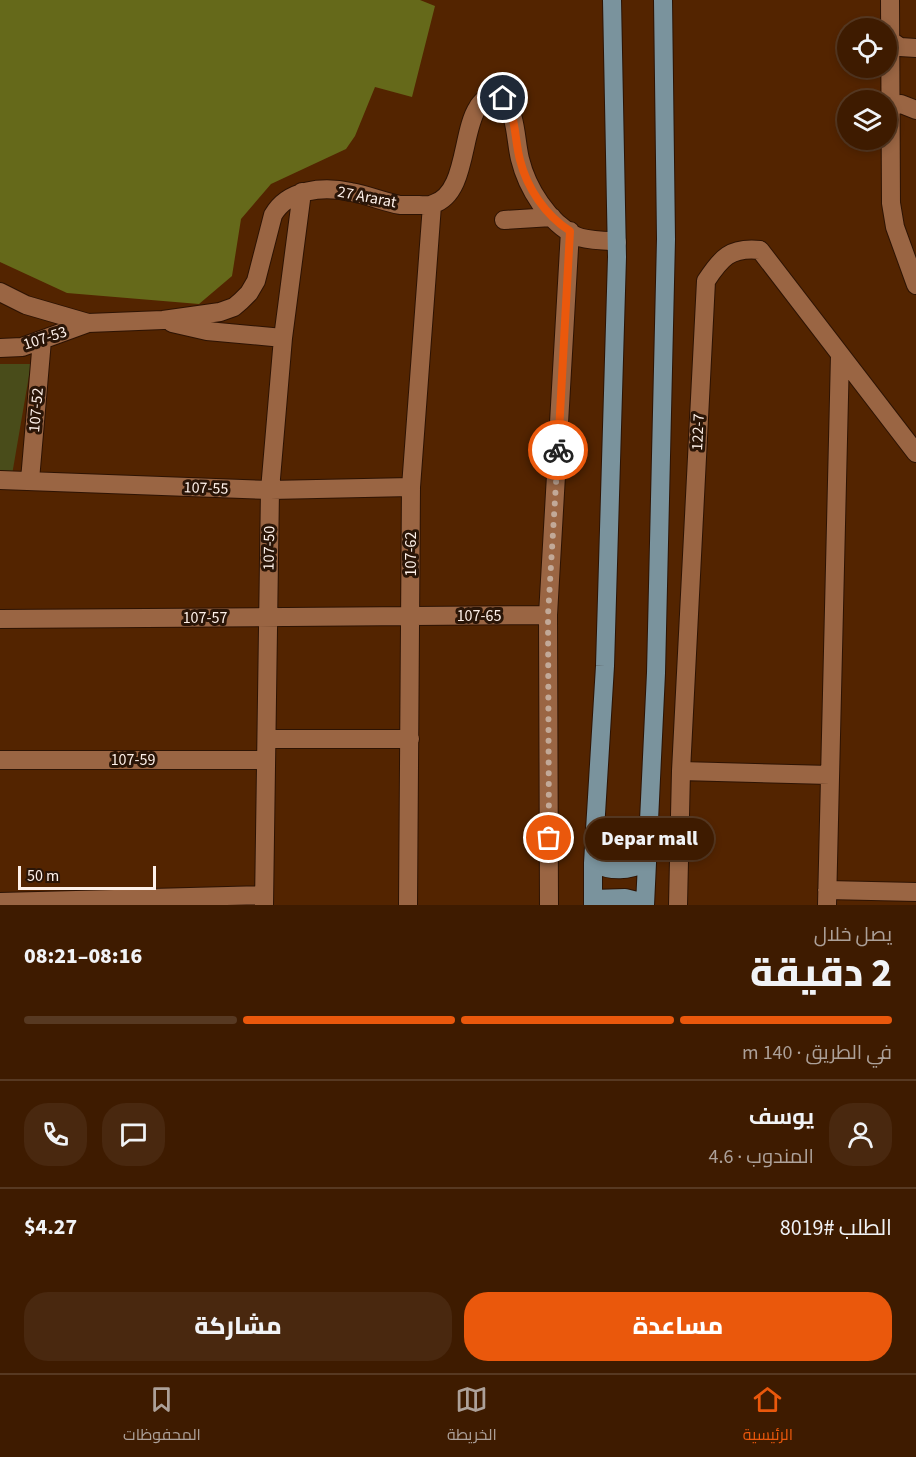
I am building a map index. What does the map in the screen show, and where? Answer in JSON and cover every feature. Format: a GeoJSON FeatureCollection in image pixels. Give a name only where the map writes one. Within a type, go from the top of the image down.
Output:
{"type":"FeatureCollection","features":[{"type":"Feature","properties":{"kind":"main road"},"geometry":{"type":"LineString","coordinates":[[612,0],[617,242],[605,666],[593,863],[593,902],[625,898],[645,904],[656,674],[666,239],[663,0]]}},
{"type":"Feature","properties":{"kind":"main road"},"geometry":{"type":"LineString","coordinates":[[593,863],[620,870],[647,862]]}},
{"type":"Feature","properties":{"kind":"street"},"geometry":{"type":"LineString","coordinates":[[890,0],[890,18]]}},
{"type":"Feature","properties":{"kind":"street"},"geometry":{"type":"LineString","coordinates":[[897,45],[916,48]]}},
{"type":"Feature","properties":{"kind":"street"},"geometry":{"type":"LineString","coordinates":[[432,205],[446,196],[456,178],[477,107],[487,97],[503,98],[510,107],[520,161],[543,207],[578,237],[617,242]]}},
{"type":"Feature","properties":{"kind":"street"},"geometry":{"type":"LineString","coordinates":[[897,105],[901,104],[916,110]]}},
{"type":"Feature","properties":{"kind":"street"},"geometry":{"type":"LineString","coordinates":[[890,150],[891,203],[895,227],[916,285]]}},
{"type":"Feature","properties":{"kind":"street","name":"27 Ararat"},"geometry":{"type":"LineString","coordinates":[[0,292],[26,305],[88,323],[163,320],[220,312],[241,302],[256,281],[273,215],[278,206],[287,198],[302,192],[349,191],[400,205],[432,205]]}},
{"type":"Feature","properties":{"kind":"street","name":"107-50"},"geometry":{"type":"LineString","coordinates":[[264,900],[270,490],[283,338],[302,192]]}},
{"type":"Feature","properties":{"kind":"street","name":"107-62"},"geometry":{"type":"LineString","coordinates":[[408,905],[411,487],[432,205]]}},
{"type":"Feature","properties":{"kind":"street"},"geometry":{"type":"LineString","coordinates":[[504,220],[552,217]]}},
{"type":"Feature","properties":{"kind":"street"},"geometry":{"type":"LineString","coordinates":[[549,905],[548,615],[570,231]]}},
{"type":"Feature","properties":{"kind":"street","name":"122-7"},"geometry":{"type":"LineString","coordinates":[[678,905],[681,771],[706,281],[724,256],[736,251],[760,250],[916,453]]}},
{"type":"Feature","properties":{"kind":"street"},"geometry":{"type":"LineString","coordinates":[[163,320],[207,331],[283,338]]}},
{"type":"Feature","properties":{"kind":"street","name":"107-53"},"geometry":{"type":"LineString","coordinates":[[0,348],[22,347],[88,323]]}},
{"type":"Feature","properties":{"kind":"street","name":"107-52"},"geometry":{"type":"LineString","coordinates":[[30,480],[42,340]]}},
{"type":"Feature","properties":{"kind":"street"},"geometry":{"type":"LineString","coordinates":[[840,355],[827,898],[916,891]]}},
{"type":"Feature","properties":{"kind":"street","name":"107-55"},"geometry":{"type":"LineString","coordinates":[[0,480],[270,490],[411,487]]}},
{"type":"Feature","properties":{"kind":"street","name":"107-65"},"geometry":{"type":"LineString","coordinates":[[410,616],[548,615]]}},
{"type":"Feature","properties":{"kind":"street","name":"107-57"},"geometry":{"type":"LineString","coordinates":[[0,619],[410,616]]}},
{"type":"Feature","properties":{"kind":"street"},"geometry":{"type":"LineString","coordinates":[[267,739],[410,739]]}},
{"type":"Feature","properties":{"kind":"street","name":"107-59"},"geometry":{"type":"LineString","coordinates":[[0,760],[266,760]]}},
{"type":"Feature","properties":{"kind":"street"},"geometry":{"type":"LineString","coordinates":[[681,771],[830,776]]}},
{"type":"Feature","properties":{"kind":"street"},"geometry":{"type":"LineString","coordinates":[[0,902],[264,900]]}},
{"type":"Feature","properties":{"kind":"green space"},"geometry":{"type":"Polygon","coordinates":[[[0,364],[31,364],[12,475],[0,475],[0,364]]]}},
{"type":"Feature","properties":{"kind":"shaded area"},"geometry":{"type":"Polygon","coordinates":[[[0,0],[420,0],[435,6],[412,97],[375,87],[355,136],[346,149],[271,184],[241,219],[232,276],[199,304],[67,293],[0,262],[0,0]]]}},
{"type":"Feature","properties":{"kind":"way so far"},"geometry":{"type":"LineString","coordinates":[[549,838],[548,615],[558,450]]}},
{"type":"Feature","properties":{"kind":"place","name":"Depar mall"},"geometry":{"type":"Point","coordinates":[549,838]}},
{"type":"Feature","properties":{"kind":"route"},"geometry":{"type":"LineString","coordinates":[[503,98],[510,107],[520,161],[531,186],[543,207],[561,226],[570,231],[558,450]]}}]}
